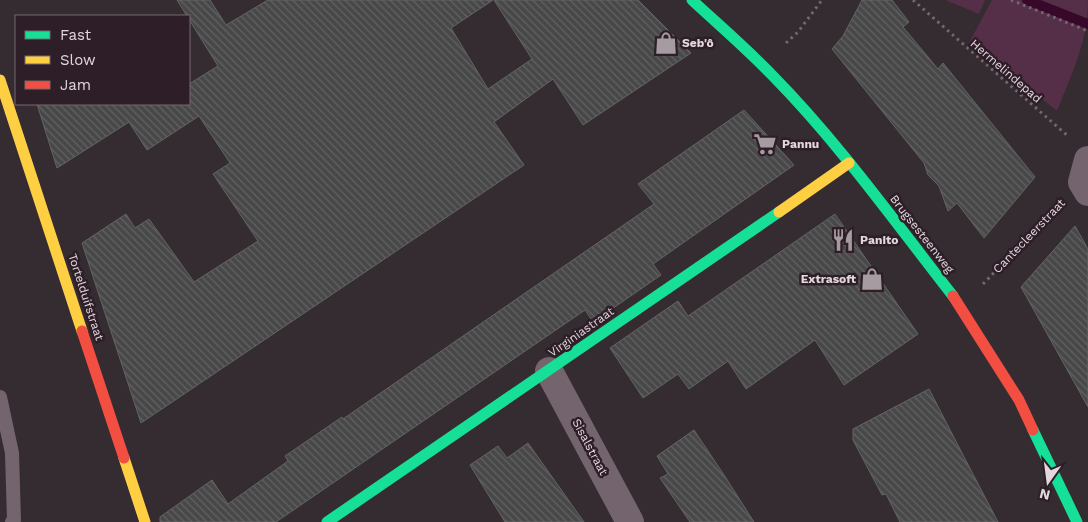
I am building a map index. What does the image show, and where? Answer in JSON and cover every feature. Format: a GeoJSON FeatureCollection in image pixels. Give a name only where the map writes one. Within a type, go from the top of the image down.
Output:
{"type":"FeatureCollection","features":[{"type":"Feature","properties":{"kind":"street","name":"Brugsesteenweg"},"geometry":{"type":"LineString","coordinates":[[692,0],[762,66],[849,163],[961,306],[1019,400],[1077,522]]}},
{"type":"Feature","properties":{"kind":"street","name":"Tortelduifstraat"},"geometry":{"type":"LineString","coordinates":[[0,80],[145,522]]}},
{"type":"Feature","properties":{"kind":"street","name":"Virginiastraat"},"geometry":{"type":"LineString","coordinates":[[327,522],[849,163]]}},
{"type":"Feature","properties":{"kind":"street","name":"Sisalstraat"},"geometry":{"type":"LineString","coordinates":[[549,371],[630,522]]}},
{"type":"Feature","properties":{"kind":"lane"},"geometry":{"type":"LineString","coordinates":[[0,398],[12,453],[14,520],[12,522]]}},
{"type":"Feature","properties":{"kind":"path"},"geometry":{"type":"LineString","coordinates":[[762,66],[798,32],[822,0]]}},
{"type":"Feature","properties":{"kind":"path","name":"Hermelindepad"},"geometry":{"type":"LineString","coordinates":[[913,0],[1083,169]]}},
{"type":"Feature","properties":{"kind":"path"},"geometry":{"type":"LineString","coordinates":[[1012,0],[1088,31]]}},
{"type":"Feature","properties":{"kind":"path","name":"Cantecleerstraat"},"geometry":{"type":"LineString","coordinates":[[961,306],[1083,169]]}},
{"type":"Feature","properties":{"kind":"shaded area"},"geometry":{"type":"Polygon","coordinates":[[[945,0],[985,0],[979,14],[945,0]]]}},
{"type":"Feature","properties":{"kind":"shaded area"},"geometry":{"type":"Polygon","coordinates":[[[992,0],[1088,0],[1082,44],[1057,111],[970,41],[992,0]]]}},
{"type":"Feature","properties":{"kind":"building"},"geometry":{"type":"Polygon","coordinates":[[[177,0],[210,0],[226,25],[268,0],[493,0],[451,28],[488,89],[532,59],[494,0],[638,0],[691,53],[583,125],[553,79],[494,122],[524,165],[141,423],[82,243],[126,214],[135,228],[149,219],[194,282],[258,241],[213,174],[230,163],[199,116],[147,150],[129,122],[57,168],[37,105],[190,105],[190,83],[218,66],[190,21],[190,15],[186,15],[177,0]]]}},
{"type":"Feature","properties":{"kind":"building"},"geometry":{"type":"Polygon","coordinates":[[[862,0],[892,0],[909,22],[903,27],[938,69],[943,63],[1035,177],[984,238],[957,203],[948,211],[939,186],[928,175],[924,163],[832,49],[843,36],[862,0]]]}},
{"type":"Feature","properties":{"kind":"building"},"geometry":{"type":"Polygon","coordinates":[[[744,110],[794,165],[653,264],[661,275],[593,322],[585,310],[276,522],[160,522],[160,517],[212,480],[228,504],[288,461],[285,456],[342,417],[343,419],[654,204],[638,184],[744,110]]]}},
{"type":"Feature","properties":{"kind":"building"},"geometry":{"type":"Polygon","coordinates":[[[835,214],[918,334],[844,385],[815,340],[746,389],[728,361],[689,389],[678,374],[643,398],[610,348],[678,301],[688,316],[835,214]]]}},
{"type":"Feature","properties":{"kind":"building"},"geometry":{"type":"Polygon","coordinates":[[[1075,226],[1088,249],[1088,407],[1021,287],[1075,226]]]}},
{"type":"Feature","properties":{"kind":"building"},"geometry":{"type":"Polygon","coordinates":[[[929,389],[998,522],[900,522],[886,494],[882,495],[853,440],[853,429],[929,389]]]}},
{"type":"Feature","properties":{"kind":"building"},"geometry":{"type":"Polygon","coordinates":[[[694,430],[754,522],[690,522],[660,478],[668,474],[657,456],[694,430]]]}},
{"type":"Feature","properties":{"kind":"building"},"geometry":{"type":"Polygon","coordinates":[[[528,443],[584,522],[505,522],[470,465],[498,446],[507,458],[528,443]]]}},
{"type":"Feature","properties":{"kind":"waterway"},"geometry":{"type":"LineString","coordinates":[[1027,0],[1088,24]]}},
{"type":"Feature","properties":{"kind":"traffic: fast"},"geometry":{"type":"LineString","coordinates":[[692,0],[743,46],[797,101],[866,183],[953,296]]}},
{"type":"Feature","properties":{"kind":"traffic: fast"},"geometry":{"type":"LineString","coordinates":[[327,522],[779,212]]}},
{"type":"Feature","properties":{"kind":"traffic: fast"},"geometry":{"type":"LineString","coordinates":[[1033,430],[1077,522]]}},
{"type":"Feature","properties":{"kind":"traffic: slow"},"geometry":{"type":"LineString","coordinates":[[0,80],[82,331]]}},
{"type":"Feature","properties":{"kind":"traffic: slow"},"geometry":{"type":"LineString","coordinates":[[779,212],[849,163]]}},
{"type":"Feature","properties":{"kind":"traffic: slow"},"geometry":{"type":"LineString","coordinates":[[124,458],[145,522]]}},
{"type":"Feature","properties":{"kind":"traffic: jam"},"geometry":{"type":"LineString","coordinates":[[953,296],[1019,400],[1033,430]]}},
{"type":"Feature","properties":{"kind":"traffic: jam"},"geometry":{"type":"LineString","coordinates":[[82,331],[124,458]]}},
{"type":"Feature","properties":{"kind":"place","name":"Seb'ô"},"geometry":{"type":"Point","coordinates":[666,43]}},
{"type":"Feature","properties":{"kind":"place","name":"Pannu"},"geometry":{"type":"Point","coordinates":[765,144]}},
{"type":"Feature","properties":{"kind":"place","name":"Panito"},"geometry":{"type":"Point","coordinates":[843,240]}},
{"type":"Feature","properties":{"kind":"place","name":"Extrasoft"},"geometry":{"type":"Point","coordinates":[872,279]}}]}
